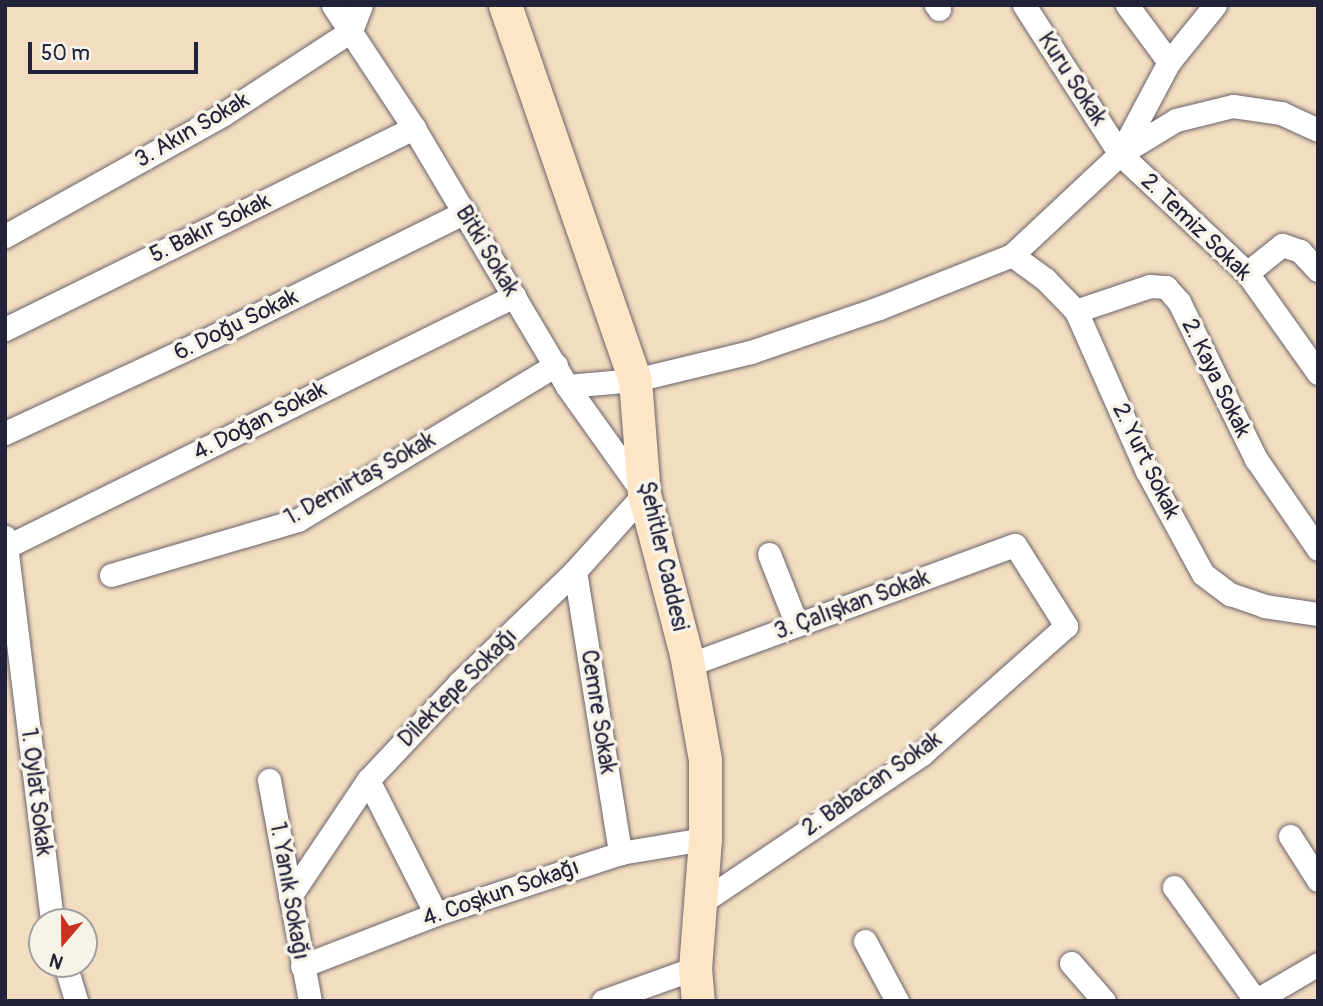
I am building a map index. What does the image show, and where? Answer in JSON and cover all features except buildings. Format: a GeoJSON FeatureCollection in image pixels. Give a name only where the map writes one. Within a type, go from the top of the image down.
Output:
{"type":"FeatureCollection","features":[{"type":"Feature","properties":{"kind":"street","name":"Bitki Sokak"},"geometry":{"type":"LineString","coordinates":[[333,5],[414,128],[561,376],[644,494]]}},
{"type":"Feature","properties":{"kind":"street"},"geometry":{"type":"LineString","coordinates":[[351,31],[361,5]]}},
{"type":"Feature","properties":{"kind":"street","name":"Şehitler Caddesi"},"geometry":{"type":"LineString","coordinates":[[505,5],[635,380],[644,494],[688,665],[705,760],[705,839],[695,968],[698,1001]]}},
{"type":"Feature","properties":{"kind":"street","name":"Kuru Sokak"},"geometry":{"type":"LineString","coordinates":[[1024,5],[1120,153]]}},
{"type":"Feature","properties":{"kind":"street"},"geometry":{"type":"LineString","coordinates":[[1127,5],[1169,62]]}},
{"type":"Feature","properties":{"kind":"street"},"geometry":{"type":"LineString","coordinates":[[1120,153],[1169,62],[1215,5]]}},
{"type":"Feature","properties":{"kind":"street","name":"3. Akın Sokak"},"geometry":{"type":"LineString","coordinates":[[5,236],[222,115],[351,31]]}},
{"type":"Feature","properties":{"kind":"street"},"geometry":{"type":"LineString","coordinates":[[561,376],[635,380],[751,352],[1012,256],[1120,153],[1176,120],[1233,106],[1281,113],[1318,130]]}},
{"type":"Feature","properties":{"kind":"street","name":"5. Bakır Sokak"},"geometry":{"type":"LineString","coordinates":[[5,328],[414,128]]}},
{"type":"Feature","properties":{"kind":"street","name":"2. Temiz Sokak"},"geometry":{"type":"LineString","coordinates":[[1120,153],[1247,273],[1318,373]]}},
{"type":"Feature","properties":{"kind":"street","name":"6. Doğu Sokak"},"geometry":{"type":"LineString","coordinates":[[5,433],[82,400],[465,212]]}},
{"type":"Feature","properties":{"kind":"street"},"geometry":{"type":"LineString","coordinates":[[1247,273],[1282,245],[1300,251],[1318,270]]}},
{"type":"Feature","properties":{"kind":"street","name":"2. Yurt Sokak"},"geometry":{"type":"LineString","coordinates":[[1012,256],[1045,279],[1076,311],[1147,471],[1203,574],[1230,594],[1241,598],[1264,606],[1318,614]]}},
{"type":"Feature","properties":{"kind":"street","name":"2. Kaya Sokak"},"geometry":{"type":"LineString","coordinates":[[1076,311],[1150,286],[1166,287],[1179,302],[1256,459],[1318,549]]}},
{"type":"Feature","properties":{"kind":"street","name":"4. Doğan Sokak"},"geometry":{"type":"LineString","coordinates":[[6,542],[514,296]]}},
{"type":"Feature","properties":{"kind":"street","name":"1. Demirtaş Sokak"},"geometry":{"type":"LineString","coordinates":[[111,575],[298,520],[561,376]]}},
{"type":"Feature","properties":{"kind":"street","name":"Dilektepe Sokağı"},"geometry":{"type":"LineString","coordinates":[[290,896],[368,780],[459,682],[575,571],[644,494]]}},
{"type":"Feature","properties":{"kind":"street","name":"1. Oylat Sokak"},"geometry":{"type":"LineString","coordinates":[[6,542],[50,908]]}},
{"type":"Feature","properties":{"kind":"street","name":"3. Çalışkan Sokak"},"geometry":{"type":"LineString","coordinates":[[688,665],[1015,544],[1066,626]]}},
{"type":"Feature","properties":{"kind":"street"},"geometry":{"type":"LineString","coordinates":[[769,554],[797,625]]}},
{"type":"Feature","properties":{"kind":"street","name":"Cemre Sokak"},"geometry":{"type":"LineString","coordinates":[[575,571],[620,853]]}},
{"type":"Feature","properties":{"kind":"street","name":"2. Babacan Sokak"},"geometry":{"type":"LineString","coordinates":[[700,903],[922,754],[1066,626]]}},
{"type":"Feature","properties":{"kind":"street","name":"1. Yanık Sokağı"},"geometry":{"type":"LineString","coordinates":[[269,780],[310,1001]]}},
{"type":"Feature","properties":{"kind":"street"},"geometry":{"type":"LineString","coordinates":[[368,780],[436,914]]}},
{"type":"Feature","properties":{"kind":"street"},"geometry":{"type":"LineString","coordinates":[[1290,836],[1318,880]]}},
{"type":"Feature","properties":{"kind":"street","name":"4. Coşkun Sokağı"},"geometry":{"type":"LineString","coordinates":[[302,966],[436,914],[620,853],[705,839]]}},
{"type":"Feature","properties":{"kind":"street"},"geometry":{"type":"LineString","coordinates":[[1174,887],[1256,1001],[1318,964]]}},
{"type":"Feature","properties":{"kind":"street"},"geometry":{"type":"LineString","coordinates":[[865,941],[897,1001]]}},
{"type":"Feature","properties":{"kind":"street"},"geometry":{"type":"LineString","coordinates":[[1071,964],[1104,1001]]}},
{"type":"Feature","properties":{"kind":"street"},"geometry":{"type":"LineString","coordinates":[[603,1001],[695,968]]}},
{"type":"Feature","properties":{"kind":"street"},"geometry":{"type":"LineString","coordinates":[[69,978],[76,1001]]}}]}
